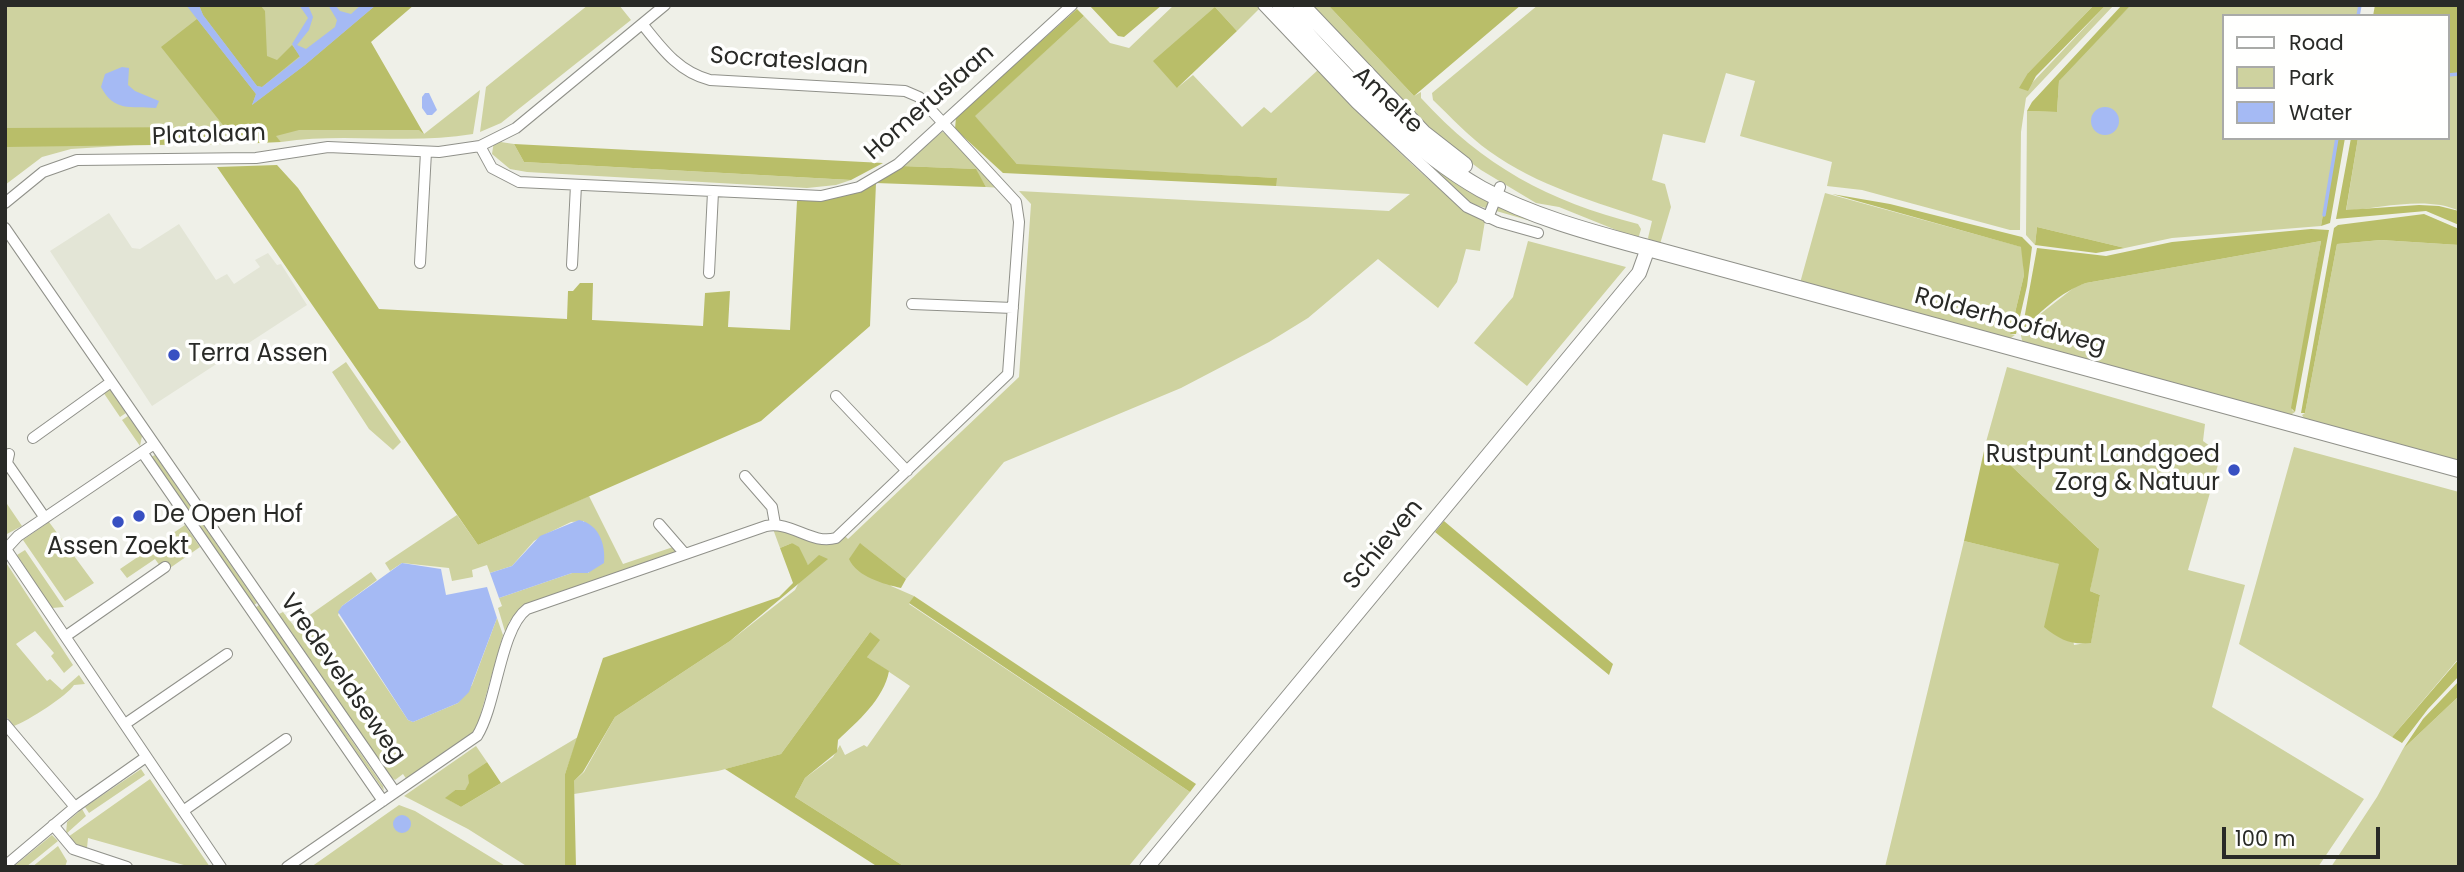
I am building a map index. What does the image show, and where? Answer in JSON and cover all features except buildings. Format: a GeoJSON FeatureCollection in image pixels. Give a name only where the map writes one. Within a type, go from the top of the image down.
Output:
{"type":"FeatureCollection","features":[{"type":"Feature","properties":{"kind":"main road","name":"Rolderhoofdweg"},"geometry":{"type":"LineString","coordinates":[[1280,5],[1419,147],[1549,218],[1648,248],[2459,469]]}},
{"type":"Feature","properties":{"kind":"main road","name":"Rolderhoofdweg"},"geometry":{"type":"LineString","coordinates":[[1301,5],[1423,133],[1498,192]]}},
{"type":"Feature","properties":{"kind":"street","name":"Platolaan"},"geometry":{"type":"LineString","coordinates":[[5,203],[50,167],[77,160],[256,158],[328,147],[426,152],[480,146],[516,128],[665,5]]}},
{"type":"Feature","properties":{"kind":"street","name":"Amelte"},"geometry":{"type":"LineString","coordinates":[[1263,5],[1356,103],[1467,207],[1489,218],[1538,233]]}},
{"type":"Feature","properties":{"kind":"street","name":"Homeruslaan"},"geometry":{"type":"LineString","coordinates":[[480,146],[492,168],[508,179],[808,197],[845,191],[892,168],[1066,7]]}},
{"type":"Feature","properties":{"kind":"street","name":"Socrateslaan"},"geometry":{"type":"LineString","coordinates":[[643,25],[669,57],[696,76],[905,91],[919,97],[1016,202],[1019,222],[1010,368],[1005,381],[836,538],[817,539],[775,524]]}},
{"type":"Feature","properties":{"kind":"street"},"geometry":{"type":"LineString","coordinates":[[420,263],[426,152]]}},
{"type":"Feature","properties":{"kind":"street"},"geometry":{"type":"LineString","coordinates":[[572,265],[576,185]]}},
{"type":"Feature","properties":{"kind":"street"},"geometry":{"type":"LineString","coordinates":[[709,273],[713,192]]}},
{"type":"Feature","properties":{"kind":"street"},"geometry":{"type":"LineString","coordinates":[[1489,218],[1498,192]]}},
{"type":"Feature","properties":{"kind":"street","name":"Vredeveldseweg"},"geometry":{"type":"LineString","coordinates":[[5,228],[396,792],[383,801],[142,452]]}},
{"type":"Feature","properties":{"kind":"street","name":"Schieven"},"geometry":{"type":"LineString","coordinates":[[1147,867],[1639,273],[1648,248]]}},
{"type":"Feature","properties":{"kind":"street"},"geometry":{"type":"LineString","coordinates":[[912,304],[1013,307]]}},
{"type":"Feature","properties":{"kind":"street"},"geometry":{"type":"LineString","coordinates":[[33,438],[111,382]]}},
{"type":"Feature","properties":{"kind":"street"},"geometry":{"type":"LineString","coordinates":[[835,396],[907,471]]}},
{"type":"Feature","properties":{"kind":"street"},"geometry":{"type":"LineString","coordinates":[[154,444],[18,536],[6,549],[221,867]]}},
{"type":"Feature","properties":{"kind":"street"},"geometry":{"type":"LineString","coordinates":[[9,453],[7,463],[45,518]]}},
{"type":"Feature","properties":{"kind":"street"},"geometry":{"type":"LineString","coordinates":[[396,792],[477,736],[485,720],[513,625],[522,612],[775,524],[772,507],[745,476]]}},
{"type":"Feature","properties":{"kind":"street"},"geometry":{"type":"LineString","coordinates":[[659,524],[685,554]]}},
{"type":"Feature","properties":{"kind":"street"},"geometry":{"type":"LineString","coordinates":[[66,636],[165,567]]}},
{"type":"Feature","properties":{"kind":"street"},"geometry":{"type":"LineString","coordinates":[[125,724],[227,653]]}},
{"type":"Feature","properties":{"kind":"street"},"geometry":{"type":"LineString","coordinates":[[5,724],[75,807]]}},
{"type":"Feature","properties":{"kind":"street"},"geometry":{"type":"LineString","coordinates":[[183,811],[286,739]]}},
{"type":"Feature","properties":{"kind":"street"},"geometry":{"type":"LineString","coordinates":[[5,866],[75,807],[146,758]]}},
{"type":"Feature","properties":{"kind":"street"},"geometry":{"type":"LineString","coordinates":[[287,867],[383,801]]}},
{"type":"Feature","properties":{"kind":"street"},"geometry":{"type":"LineString","coordinates":[[53,825],[73,849],[101,863],[127,867]]}},
{"type":"Feature","properties":{"kind":"shaded area","name":"Terra Assen"},"geometry":{"type":"Polygon","coordinates":[[[109,213],[132,248],[140,249],[179,224],[216,280],[227,274],[234,284],[260,267],[255,260],[268,253],[277,265],[281,264],[307,305],[152,406],[50,251],[109,213]]]}},
{"type":"Feature","properties":{"kind":"green space"},"geometry":{"type":"Polygon","coordinates":[[[5,5],[391,5],[357,32],[424,134],[480,90],[473,134],[281,142],[275,136],[71,149],[42,157],[5,185],[5,5]]]}},
{"type":"Feature","properties":{"kind":"green space"},"geometry":{"type":"Polygon","coordinates":[[[199,5],[260,5],[265,11],[267,56],[277,60],[292,45],[300,56],[262,87],[257,86],[203,15],[199,5]]]}},
{"type":"Feature","properties":{"kind":"green space"},"geometry":{"type":"Polygon","coordinates":[[[376,5],[414,5],[371,42],[424,134],[419,130],[299,130],[276,136],[281,142],[238,144],[161,47],[197,19],[256,94],[252,105],[305,65],[376,5]]]}},
{"type":"Feature","properties":{"kind":"green space"},"geometry":{"type":"Polygon","coordinates":[[[588,5],[619,5],[631,20],[501,123],[480,132],[486,87],[588,5]]]}},
{"type":"Feature","properties":{"kind":"green space"},"geometry":{"type":"Polygon","coordinates":[[[1089,5],[1162,5],[1124,37],[1118,36],[1089,5]]]}},
{"type":"Feature","properties":{"kind":"green space"},"geometry":{"type":"Polygon","coordinates":[[[1174,5],[1261,7],[1237,31],[1215,7],[1177,88],[1193,75],[1242,127],[1264,107],[1271,113],[1319,69],[1418,170],[1485,221],[1480,251],[1466,249],[1457,282],[1438,308],[1378,259],[1308,318],[1269,342],[1181,388],[1004,462],[906,579],[861,544],[891,586],[914,596],[909,604],[1190,792],[1128,867],[905,867],[795,797],[805,778],[833,757],[840,745],[845,755],[864,745],[867,747],[910,686],[867,657],[870,632],[781,754],[718,771],[574,794],[574,781],[584,772],[615,717],[730,641],[795,590],[808,565],[792,543],[780,548],[773,529],[784,530],[815,542],[824,543],[845,536],[848,539],[1019,377],[1031,204],[1019,191],[1389,211],[1410,194],[1276,186],[1276,178],[1018,165],[974,116],[1084,16],[1110,43],[1129,48],[1174,5]]]}},
{"type":"Feature","properties":{"kind":"green space"},"geometry":{"type":"Polygon","coordinates":[[[1309,5],[1328,5],[1414,96],[1421,92],[1421,98],[1444,122],[1493,162],[1546,192],[1605,215],[1638,224],[1641,229],[1639,236],[1636,238],[1559,207],[1536,203],[1481,170],[1428,131],[1309,5]]]}},
{"type":"Feature","properties":{"kind":"green space"},"geometry":{"type":"Polygon","coordinates":[[[1328,5],[1521,5],[1414,96],[1328,5]]]}},
{"type":"Feature","properties":{"kind":"green space"},"geometry":{"type":"Polygon","coordinates":[[[1538,5],[2094,5],[2028,73],[2030,85],[2106,5],[2114,5],[2026,98],[2021,132],[2020,230],[2010,230],[1862,190],[1827,186],[1832,162],[1740,136],[1755,81],[1726,73],[1705,143],[1663,134],[1652,180],[1665,184],[1671,207],[1660,244],[1651,242],[1648,238],[1652,221],[1547,184],[1507,163],[1481,145],[1433,100],[1432,93],[1538,5]]]}},
{"type":"Feature","properties":{"kind":"green space"},"geometry":{"type":"Polygon","coordinates":[[[2094,5],[2106,5],[2036,76],[2028,91],[2019,88],[2028,73],[2094,5]]]}},
{"type":"Feature","properties":{"kind":"green space"},"geometry":{"type":"Polygon","coordinates":[[[2122,5],[2131,5],[2059,81],[2057,112],[2027,111],[2032,102],[2122,5]]]}},
{"type":"Feature","properties":{"kind":"green space"},"geometry":{"type":"Polygon","coordinates":[[[2131,5],[2359,5],[2357,14],[2222,14],[2222,140],[2336,140],[2321,226],[2172,238],[2125,248],[2037,227],[2035,245],[2026,235],[2027,111],[2057,112],[2059,81],[2131,5]]]}},
{"type":"Feature","properties":{"kind":"green space"},"geometry":{"type":"Polygon","coordinates":[[[2375,5],[2459,5],[2459,73],[2450,74],[2450,14],[2373,14],[2375,5]]]}},
{"type":"Feature","properties":{"kind":"green space"},"geometry":{"type":"Polygon","coordinates":[[[1215,7],[1237,31],[1177,88],[1153,61],[1215,7]]]}},
{"type":"Feature","properties":{"kind":"green space"},"geometry":{"type":"Polygon","coordinates":[[[1077,9],[1084,16],[975,116],[1017,164],[1277,178],[1276,186],[1003,173],[955,129],[956,117],[1077,9]]]}},
{"type":"Feature","properties":{"kind":"green space"},"geometry":{"type":"Polygon","coordinates":[[[2459,73],[2459,211],[2433,204],[2419,204],[2346,211],[2358,140],[2450,140],[2450,74],[2459,73]]]}},
{"type":"Feature","properties":{"kind":"green space"},"geometry":{"type":"Polygon","coordinates":[[[214,127],[228,144],[5,147],[5,128],[214,127]]]}},
{"type":"Feature","properties":{"kind":"green space"},"geometry":{"type":"Polygon","coordinates":[[[942,132],[947,133],[1003,188],[986,187],[975,169],[902,166],[942,132]]]}},
{"type":"Feature","properties":{"kind":"green space"},"geometry":{"type":"Polygon","coordinates":[[[1402,140],[1576,234],[1472,204],[1443,181],[1402,140]]]}},
{"type":"Feature","properties":{"kind":"green space"},"geometry":{"type":"Polygon","coordinates":[[[2336,140],[2345,140],[2330,223],[2321,226],[2336,140]]]}},
{"type":"Feature","properties":{"kind":"green space"},"geometry":{"type":"Polygon","coordinates":[[[2351,140],[2358,140],[2346,210],[2419,205],[2459,211],[2459,225],[2426,211],[2336,219],[2351,140]]]}},
{"type":"Feature","properties":{"kind":"green space"},"geometry":{"type":"Polygon","coordinates":[[[494,141],[514,144],[524,162],[851,180],[836,185],[807,188],[527,172],[510,169],[492,154],[494,141]]]}},
{"type":"Feature","properties":{"kind":"green space"},"geometry":{"type":"Polygon","coordinates":[[[514,144],[883,163],[851,180],[524,162],[514,144]]]}},
{"type":"Feature","properties":{"kind":"green space"},"geometry":{"type":"Polygon","coordinates":[[[277,165],[298,188],[379,309],[567,319],[568,291],[573,291],[580,283],[593,283],[592,320],[703,326],[705,293],[730,291],[728,327],[790,330],[797,201],[820,200],[902,166],[976,169],[986,187],[876,183],[870,326],[761,421],[478,545],[217,167],[277,165]]]}},
{"type":"Feature","properties":{"kind":"green space"},"geometry":{"type":"Polygon","coordinates":[[[1825,193],[2022,247],[2024,275],[2010,334],[2015,335],[2008,340],[1800,283],[1825,193]]]}},
{"type":"Feature","properties":{"kind":"green space"},"geometry":{"type":"Polygon","coordinates":[[[1832,194],[1890,204],[2022,237],[2032,247],[2027,286],[2016,334],[2010,334],[2024,275],[2021,247],[1832,194]]]}},
{"type":"Feature","properties":{"kind":"green space"},"geometry":{"type":"Polygon","coordinates":[[[2424,214],[2459,229],[2459,245],[2381,240],[2337,244],[2305,413],[2301,413],[2334,228],[2338,225],[2424,214]]]}},
{"type":"Feature","properties":{"kind":"green space"},"geometry":{"type":"Polygon","coordinates":[[[2037,227],[2125,248],[2096,253],[2035,245],[2037,227]]]}},
{"type":"Feature","properties":{"kind":"green space"},"geometry":{"type":"Polygon","coordinates":[[[2311,229],[2329,230],[2295,412],[2291,408],[2321,241],[2086,283],[2068,291],[2049,305],[2021,336],[2037,248],[2106,256],[2172,242],[2311,229]]]}},
{"type":"Feature","properties":{"kind":"green space"},"geometry":{"type":"Polygon","coordinates":[[[2381,240],[2459,245],[2459,462],[2305,420],[2302,415],[2305,413],[2337,244],[2381,240]]]}},
{"type":"Feature","properties":{"kind":"green space"},"geometry":{"type":"Polygon","coordinates":[[[1528,241],[1626,267],[1527,386],[1474,343],[1513,297],[1528,241]]]}},
{"type":"Feature","properties":{"kind":"green space"},"geometry":{"type":"Polygon","coordinates":[[[2321,241],[2292,410],[2295,412],[2289,416],[2023,344],[2021,336],[2025,326],[2076,286],[2321,241]]]}},
{"type":"Feature","properties":{"kind":"green space"},"geometry":{"type":"Polygon","coordinates":[[[346,362],[401,442],[393,450],[369,429],[332,372],[346,362]]]}},
{"type":"Feature","properties":{"kind":"green space"},"geometry":{"type":"Polygon","coordinates":[[[2007,367],[2205,424],[2203,441],[2221,454],[2188,570],[2245,585],[2212,707],[2364,799],[2318,867],[1885,867],[1964,541],[2060,564],[2074,645],[2091,642],[2100,595],[2090,591],[2098,548],[1986,442],[2007,367]]]}},
{"type":"Feature","properties":{"kind":"green space"},"geometry":{"type":"Polygon","coordinates":[[[109,388],[126,413],[120,417],[103,392],[109,388]]]}},
{"type":"Feature","properties":{"kind":"green space"},"geometry":{"type":"Polygon","coordinates":[[[128,416],[142,436],[140,446],[122,420],[128,416]]]}},
{"type":"Feature","properties":{"kind":"green space"},"geometry":{"type":"Polygon","coordinates":[[[1986,442],[2099,549],[2090,591],[2100,595],[2091,643],[2066,641],[2044,627],[2059,564],[1964,541],[1986,442]]]}},
{"type":"Feature","properties":{"kind":"green space"},"geometry":{"type":"Polygon","coordinates":[[[2294,447],[2459,492],[2459,658],[2392,737],[2239,644],[2294,447]]]}},
{"type":"Feature","properties":{"kind":"green space"},"geometry":{"type":"Polygon","coordinates":[[[155,455],[257,603],[254,605],[151,457],[155,455]]]}},
{"type":"Feature","properties":{"kind":"green space"},"geometry":{"type":"Polygon","coordinates":[[[589,496],[623,564],[676,546],[675,552],[526,604],[509,622],[506,635],[498,608],[502,606],[499,598],[572,573],[589,573],[584,521],[571,522],[534,541],[512,566],[490,573],[487,565],[472,570],[473,577],[452,581],[449,568],[402,563],[390,571],[385,563],[457,515],[478,545],[589,496]]]}},
{"type":"Feature","properties":{"kind":"green space"},"geometry":{"type":"Polygon","coordinates":[[[5,501],[22,526],[5,535],[5,501]]]}},
{"type":"Feature","properties":{"kind":"green space"},"geometry":{"type":"Polygon","coordinates":[[[1444,521],[1613,664],[1609,675],[1435,532],[1444,521]]]}},
{"type":"Feature","properties":{"kind":"green space"},"geometry":{"type":"Polygon","coordinates":[[[49,522],[94,583],[65,601],[23,540],[49,522]]]}},
{"type":"Feature","properties":{"kind":"green space"},"geometry":{"type":"Polygon","coordinates":[[[185,525],[200,547],[170,568],[160,566],[155,559],[127,578],[120,569],[185,525]]]}},
{"type":"Feature","properties":{"kind":"green space"},"geometry":{"type":"Polygon","coordinates":[[[792,543],[799,547],[808,565],[819,555],[828,559],[730,641],[615,717],[583,772],[574,781],[576,867],[565,867],[565,774],[603,658],[779,597],[793,583],[780,548],[792,543]]]}},
{"type":"Feature","properties":{"kind":"green space"},"geometry":{"type":"Polygon","coordinates":[[[860,543],[906,579],[901,588],[872,579],[858,571],[849,559],[860,543]]]}},
{"type":"Feature","properties":{"kind":"green space"},"geometry":{"type":"Polygon","coordinates":[[[25,550],[64,607],[52,608],[49,604],[17,555],[25,550]]]}},
{"type":"Feature","properties":{"kind":"green space"},"geometry":{"type":"Polygon","coordinates":[[[5,561],[73,665],[64,673],[51,656],[54,653],[35,631],[16,644],[47,681],[50,679],[62,690],[79,675],[85,684],[74,685],[47,707],[14,726],[5,715],[5,561]]]}},
{"type":"Feature","properties":{"kind":"green space"},"geometry":{"type":"Polygon","coordinates":[[[371,572],[377,580],[342,606],[338,615],[408,720],[413,722],[458,703],[472,685],[497,618],[503,635],[477,727],[471,735],[407,780],[403,774],[395,780],[391,777],[279,614],[283,612],[294,626],[371,572]]]}},
{"type":"Feature","properties":{"kind":"green space"},"geometry":{"type":"Polygon","coordinates":[[[914,596],[1196,784],[1190,792],[909,603],[914,596]]]}},
{"type":"Feature","properties":{"kind":"green space"},"geometry":{"type":"Polygon","coordinates":[[[259,605],[383,786],[384,791],[255,608],[259,605]]]}},
{"type":"Feature","properties":{"kind":"green space"},"geometry":{"type":"Polygon","coordinates":[[[870,632],[880,640],[867,657],[889,671],[882,691],[869,709],[838,740],[837,752],[805,778],[795,797],[905,867],[878,867],[725,769],[781,754],[870,632]]]}},
{"type":"Feature","properties":{"kind":"green space"},"geometry":{"type":"Polygon","coordinates":[[[2459,659],[2459,676],[2428,709],[2402,743],[2392,737],[2459,659]]]}},
{"type":"Feature","properties":{"kind":"green space"},"geometry":{"type":"Polygon","coordinates":[[[2459,681],[2459,696],[2403,749],[2423,719],[2459,681]]]}},
{"type":"Feature","properties":{"kind":"green space"},"geometry":{"type":"Polygon","coordinates":[[[2459,696],[2459,867],[2331,867],[2377,797],[2403,749],[2459,696]]]}},
{"type":"Feature","properties":{"kind":"green space"},"geometry":{"type":"Polygon","coordinates":[[[578,737],[565,774],[565,867],[528,867],[468,829],[404,796],[476,746],[487,762],[469,775],[469,785],[465,790],[455,790],[446,798],[461,807],[578,737]]]}},
{"type":"Feature","properties":{"kind":"green space"},"geometry":{"type":"Polygon","coordinates":[[[487,762],[501,783],[461,807],[445,798],[455,790],[465,790],[469,783],[468,775],[487,762]]]}},
{"type":"Feature","properties":{"kind":"green space"},"geometry":{"type":"Polygon","coordinates":[[[141,769],[145,775],[89,813],[85,807],[141,769]]]}},
{"type":"Feature","properties":{"kind":"green space"},"geometry":{"type":"Polygon","coordinates":[[[150,779],[210,867],[191,867],[88,838],[87,848],[76,845],[68,837],[150,779]]]}},
{"type":"Feature","properties":{"kind":"green space"},"geometry":{"type":"Polygon","coordinates":[[[399,805],[415,811],[507,867],[311,867],[399,805]]]}},
{"type":"Feature","properties":{"kind":"green space"},"geometry":{"type":"Polygon","coordinates":[[[82,809],[86,816],[66,834],[67,822],[82,809]]]}},
{"type":"Feature","properties":{"kind":"green space"},"geometry":{"type":"Polygon","coordinates":[[[52,835],[58,841],[26,867],[13,867],[52,835]]]}},
{"type":"Feature","properties":{"kind":"green space"},"geometry":{"type":"Polygon","coordinates":[[[58,846],[67,861],[65,867],[32,867],[58,846]]]}},
{"type":"Feature","properties":{"kind":"water"},"geometry":{"type":"Polygon","coordinates":[[[186,5],[199,5],[203,15],[257,86],[262,87],[300,57],[292,44],[308,18],[299,5],[308,5],[313,17],[309,30],[297,45],[306,49],[335,27],[337,20],[328,5],[335,5],[340,11],[351,14],[361,5],[376,5],[305,65],[252,105],[256,94],[186,5]]]}},
{"type":"Feature","properties":{"kind":"water"},"geometry":{"type":"Polygon","coordinates":[[[122,67],[129,68],[128,85],[135,91],[159,101],[156,108],[124,106],[111,101],[106,95],[101,87],[105,74],[122,67]]]}},
{"type":"Feature","properties":{"kind":"water"},"geometry":{"type":"Polygon","coordinates":[[[429,93],[437,110],[432,115],[427,115],[422,108],[422,97],[429,93]]]}},
{"type":"Feature","properties":{"kind":"water"},"geometry":{"type":"Polygon","coordinates":[[[2105,107],[2115,111],[2119,121],[2115,131],[2105,135],[2095,131],[2091,121],[2095,111],[2105,107]]]}},
{"type":"Feature","properties":{"kind":"water"},"geometry":{"type":"Polygon","coordinates":[[[579,520],[592,526],[600,536],[604,563],[588,573],[572,573],[499,598],[490,573],[512,566],[540,536],[579,520]]]}},
{"type":"Feature","properties":{"kind":"water"},"geometry":{"type":"Polygon","coordinates":[[[402,563],[441,569],[446,595],[487,587],[497,618],[469,692],[458,703],[413,722],[408,720],[338,612],[342,606],[402,563]]]}},
{"type":"Feature","properties":{"kind":"water"},"geometry":{"type":"Polygon","coordinates":[[[402,815],[408,818],[411,824],[408,830],[402,833],[396,830],[393,824],[396,818],[402,815]]]}},
{"type":"Feature","properties":{"kind":"waterway"},"geometry":{"type":"LineString","coordinates":[[2358,14],[2360,5]]}},
{"type":"Feature","properties":{"kind":"waterway"},"geometry":{"type":"LineString","coordinates":[[2450,75],[2459,74]]}},
{"type":"Feature","properties":{"kind":"waterway"},"geometry":{"type":"LineString","coordinates":[[2324,215],[2337,140]]}},
{"type":"Feature","properties":{"kind":"place","name":"Terra Assen"},"geometry":{"type":"Point","coordinates":[174,355]}},
{"type":"Feature","properties":{"kind":"place","name":"Rustpunt Landgoed Zorg & Natuur"},"geometry":{"type":"Point","coordinates":[2234,470]}},
{"type":"Feature","properties":{"kind":"place","name":"De Open Hof"},"geometry":{"type":"Point","coordinates":[139,516]}},
{"type":"Feature","properties":{"kind":"place","name":"Assen Zoekt"},"geometry":{"type":"Point","coordinates":[118,522]}}]}
